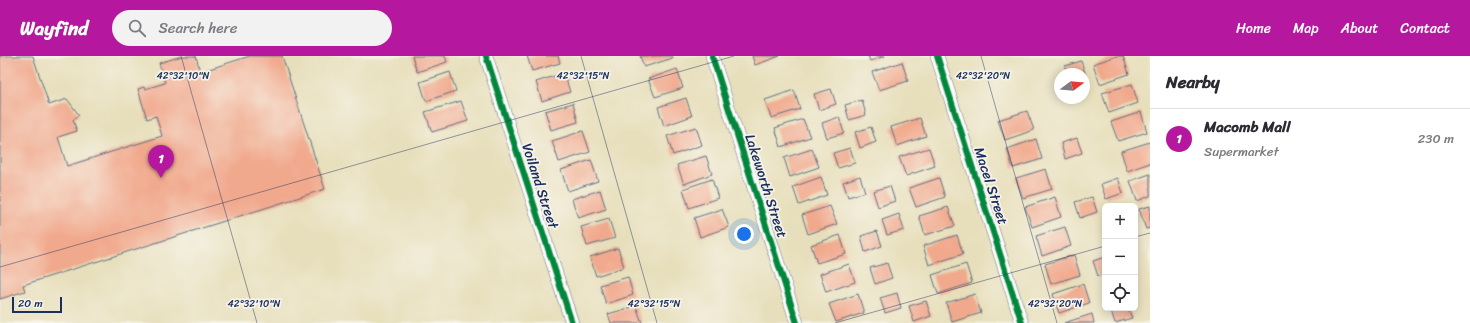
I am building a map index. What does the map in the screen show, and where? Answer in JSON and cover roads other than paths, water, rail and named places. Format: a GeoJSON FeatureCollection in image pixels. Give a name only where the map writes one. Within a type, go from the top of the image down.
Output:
{"type":"FeatureCollection","features":[{"type":"Feature","properties":{"kind":"street","name":"Voiland Street"},"geometry":{"type":"LineString","coordinates":[[486,56],[572,323]]}},
{"type":"Feature","properties":{"kind":"street","name":"Lakeworth Street"},"geometry":{"type":"LineString","coordinates":[[712,56],[797,323]]}},
{"type":"Feature","properties":{"kind":"street","name":"Macel Street"},"geometry":{"type":"LineString","coordinates":[[937,56],[1022,323]]}},
{"type":"Feature","properties":{"kind":"place","name":"Macomb Mall"},"geometry":{"type":"Point","coordinates":[161,178]}}]}
